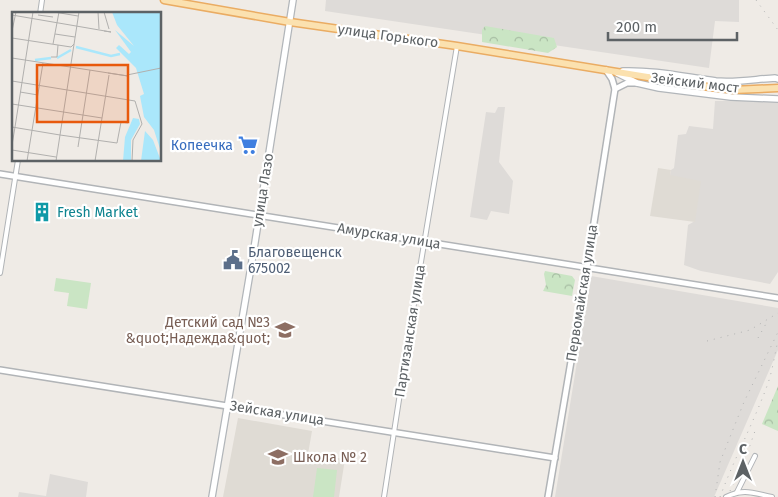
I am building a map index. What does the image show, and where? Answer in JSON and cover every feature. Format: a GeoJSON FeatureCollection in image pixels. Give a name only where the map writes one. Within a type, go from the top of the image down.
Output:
{"type":"FeatureCollection","features":[{"type":"Feature","properties":{"kind":"main road","name":"улица Горького"},"geometry":{"type":"LineString","coordinates":[[164,0],[290,22],[457,46],[610,71],[645,70],[732,82],[778,79]]}},
{"type":"Feature","properties":{"kind":"main road","name":"улица Лазо"},"geometry":{"type":"LineString","coordinates":[[212,497],[293,0]]}},
{"type":"Feature","properties":{"kind":"main road","name":"улица Горького"},"geometry":{"type":"LineString","coordinates":[[610,71],[637,84],[693,92],[778,100]]}},
{"type":"Feature","properties":{"kind":"main road","name":"Зейский мост"},"geometry":{"type":"LineString","coordinates":[[610,71],[733,90],[778,88]]}},
{"type":"Feature","properties":{"kind":"street","name":"Партизанская улица"},"geometry":{"type":"LineString","coordinates":[[384,497],[457,46]]}},
{"type":"Feature","properties":{"kind":"street"},"geometry":{"type":"LineString","coordinates":[[610,71],[615,88],[627,84],[637,84]]}},
{"type":"Feature","properties":{"kind":"street","name":"Первомайская улица"},"geometry":{"type":"LineString","coordinates":[[548,497],[615,88]]}},
{"type":"Feature","properties":{"kind":"street"},"geometry":{"type":"LineString","coordinates":[[0,273],[1,257],[18,161]]}},
{"type":"Feature","properties":{"kind":"street","name":"Амурская улица"},"geometry":{"type":"LineString","coordinates":[[0,174],[778,298]]}},
{"type":"Feature","properties":{"kind":"street","name":"Зейская улица"},"geometry":{"type":"LineString","coordinates":[[0,370],[555,458]]}},
{"type":"Feature","properties":{"kind":"street"},"geometry":{"type":"LineString","coordinates":[[737,492],[755,456]]}},
{"type":"Feature","properties":{"kind":"street"},"geometry":{"type":"LineString","coordinates":[[726,497],[737,492],[747,491],[772,497]]}},
{"type":"Feature","properties":{"kind":"shaded area"},"geometry":{"type":"Polygon","coordinates":[[[326,0],[739,0],[739,22],[715,21],[709,68],[325,11],[326,0]]]}},
{"type":"Feature","properties":{"kind":"shaded area"},"geometry":{"type":"Polygon","coordinates":[[[715,101],[778,101],[778,272],[770,284],[701,271],[684,265],[688,225],[695,221],[670,175],[671,170],[674,168],[678,135],[686,134],[689,126],[713,129],[715,101]]]}},
{"type":"Feature","properties":{"kind":"shaded area"},"geometry":{"type":"Polygon","coordinates":[[[498,107],[505,107],[499,162],[513,181],[509,214],[491,211],[487,220],[470,217],[486,112],[495,113],[498,107]]]}},
{"type":"Feature","properties":{"kind":"shaded area"},"geometry":{"type":"Polygon","coordinates":[[[658,168],[671,170],[670,175],[701,181],[695,222],[650,216],[658,168]]]}},
{"type":"Feature","properties":{"kind":"shaded area"},"geometry":{"type":"Polygon","coordinates":[[[591,276],[778,308],[778,350],[714,497],[555,497],[591,276]]]}},
{"type":"Feature","properties":{"kind":"shaded area","name":"Школа № 2"},"geometry":{"type":"Polygon","coordinates":[[[238,418],[312,431],[308,454],[345,459],[339,497],[223,497],[238,418]]]}},
{"type":"Feature","properties":{"kind":"shaded area"},"geometry":{"type":"Polygon","coordinates":[[[50,474],[88,482],[86,497],[18,497],[19,492],[46,496],[50,474]]]}},
{"type":"Feature","properties":{"kind":"green space"},"geometry":{"type":"Polygon","coordinates":[[[485,26],[554,38],[557,47],[548,53],[482,42],[482,30],[485,26]]]}},
{"type":"Feature","properties":{"kind":"green space"},"geometry":{"type":"Polygon","coordinates":[[[545,271],[572,276],[575,280],[572,296],[543,291],[546,285],[545,271]]]}},
{"type":"Feature","properties":{"kind":"green space"},"geometry":{"type":"Polygon","coordinates":[[[56,278],[91,283],[87,309],[67,306],[69,293],[54,291],[56,278]]]}},
{"type":"Feature","properties":{"kind":"green space"},"geometry":{"type":"Polygon","coordinates":[[[778,386],[778,431],[762,424],[778,386]]]}},
{"type":"Feature","properties":{"kind":"green space"},"geometry":{"type":"Polygon","coordinates":[[[317,468],[337,470],[334,497],[313,497],[317,468]]]}},
{"type":"Feature","properties":{"kind":"railway"},"geometry":{"type":"LineString","coordinates":[[756,0],[778,30]]}},
{"type":"Feature","properties":{"kind":"railway"},"geometry":{"type":"LineString","coordinates":[[707,341],[750,330],[778,313]]}},
{"type":"Feature","properties":{"kind":"railway"},"geometry":{"type":"LineString","coordinates":[[758,338],[767,322]]}},
{"type":"Feature","properties":{"kind":"railway"},"geometry":{"type":"LineString","coordinates":[[715,497],[720,462],[744,402],[778,332]]}},
{"type":"Feature","properties":{"kind":"railway"},"geometry":{"type":"LineString","coordinates":[[720,497],[767,386],[777,345]]}},
{"type":"Feature","properties":{"kind":"railway"},"geometry":{"type":"LineString","coordinates":[[730,491],[755,431]]}},
{"type":"Feature","properties":{"kind":"place","name":"Копеечка"},"geometry":{"type":"Point","coordinates":[248,145]}},
{"type":"Feature","properties":{"kind":"place","name":"Fresh Market"},"geometry":{"type":"Point","coordinates":[42,212]}},
{"type":"Feature","properties":{"kind":"place","name":"Благовещенск 675002"},"geometry":{"type":"Point","coordinates":[233,260]}},
{"type":"Feature","properties":{"kind":"place","name":"Детский сад №3 &quot;Надежда&quot;"},"geometry":{"type":"Point","coordinates":[285,330]}},
{"type":"Feature","properties":{"kind":"place","name":"Школа № 2"},"geometry":{"type":"Point","coordinates":[278,457]}}]}
